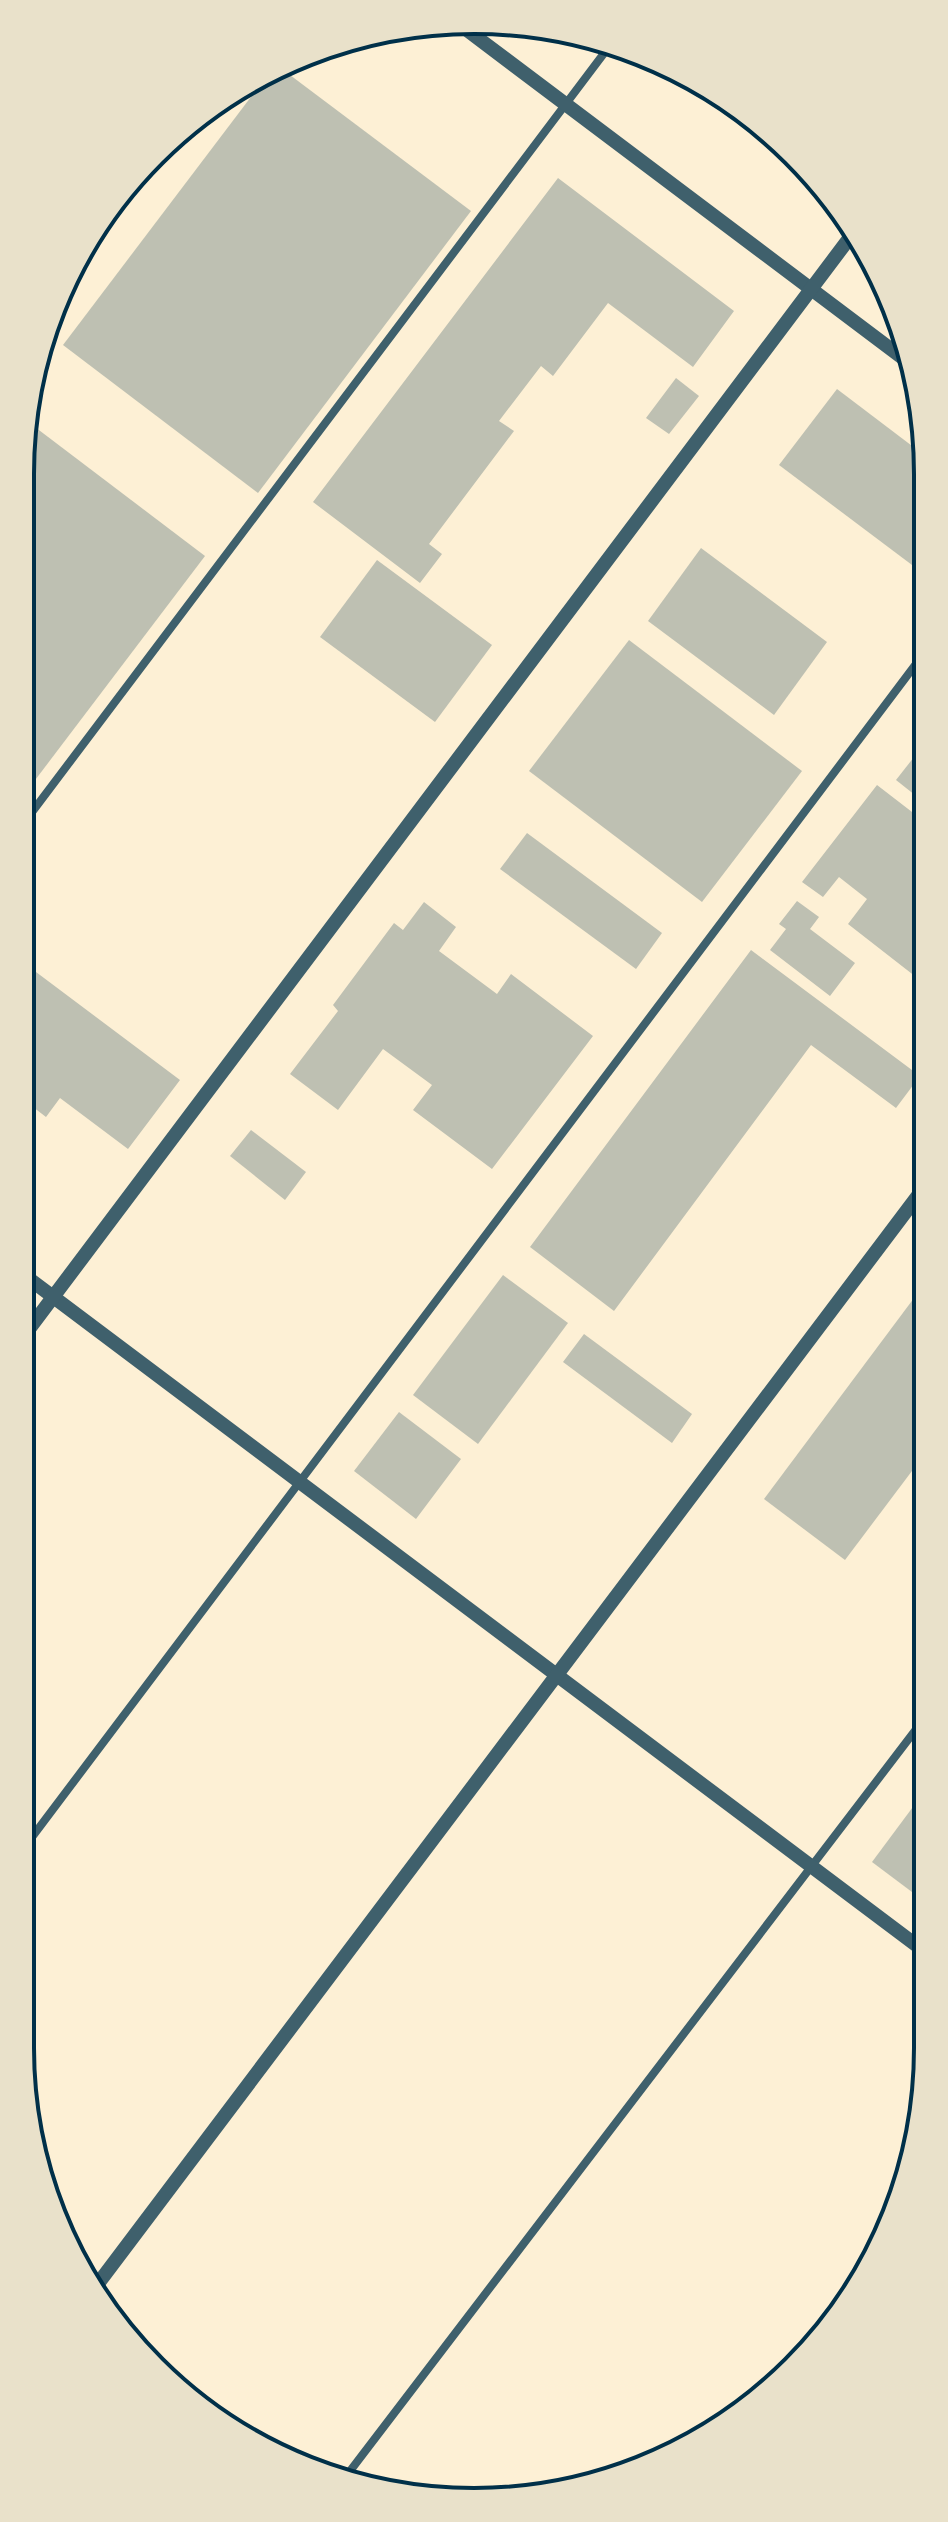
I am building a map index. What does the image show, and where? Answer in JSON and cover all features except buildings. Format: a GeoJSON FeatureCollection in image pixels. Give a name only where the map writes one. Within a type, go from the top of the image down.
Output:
{"type":"FeatureCollection","features":[{"type":"Feature","properties":{"kind":"street"},"geometry":{"type":"LineString","coordinates":[[473,34],[897,354]]}},
{"type":"Feature","properties":{"kind":"street"},"geometry":{"type":"LineString","coordinates":[[34,809],[604,54]]}},
{"type":"Feature","properties":{"kind":"street"},"geometry":{"type":"LineString","coordinates":[[34,1322],[847,241]]}},
{"type":"Feature","properties":{"kind":"street"},"geometry":{"type":"LineString","coordinates":[[34,1834],[914,667]]}},
{"type":"Feature","properties":{"kind":"street"},"geometry":{"type":"LineString","coordinates":[[101,2280],[914,1201]]}},
{"type":"Feature","properties":{"kind":"street"},"geometry":{"type":"LineString","coordinates":[[34,1283],[914,1943]]}},
{"type":"Feature","properties":{"kind":"street"},"geometry":{"type":"LineString","coordinates":[[351,2470],[914,1732]]}}]}
